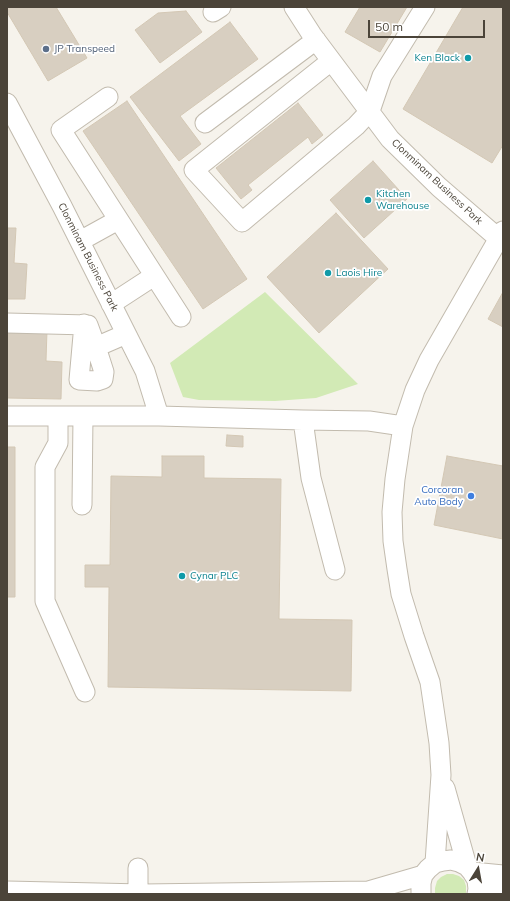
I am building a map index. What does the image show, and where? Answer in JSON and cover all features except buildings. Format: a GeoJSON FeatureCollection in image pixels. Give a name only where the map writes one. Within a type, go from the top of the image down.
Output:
{"type":"FeatureCollection","features":[{"type":"Feature","properties":{"kind":"street","name":"Clonminam Business Park"},"geometry":{"type":"LineString","coordinates":[[294,7],[331,61],[390,139],[439,187],[500,234],[429,360],[415,390],[403,426],[395,479],[392,512],[393,541],[401,594],[430,682],[439,743],[441,775],[429,869],[421,883],[421,894]]}},
{"type":"Feature","properties":{"kind":"street"},"geometry":{"type":"LineString","coordinates":[[331,61],[194,170],[242,222],[356,126],[370,111],[382,76],[425,7]]}},
{"type":"Feature","properties":{"kind":"street"},"geometry":{"type":"LineString","coordinates":[[205,123],[316,40]]}},
{"type":"Feature","properties":{"kind":"street"},"geometry":{"type":"LineString","coordinates":[[108,97],[61,130],[181,317]]}},
{"type":"Feature","properties":{"kind":"street","name":"Clonminam Business Park"},"geometry":{"type":"LineString","coordinates":[[7,103],[80,241],[145,371],[159,416]]}},
{"type":"Feature","properties":{"kind":"street"},"geometry":{"type":"LineString","coordinates":[[80,241],[118,220]]}},
{"type":"Feature","properties":{"kind":"street"},"geometry":{"type":"LineString","coordinates":[[111,304],[154,276]]}},
{"type":"Feature","properties":{"kind":"street"},"geometry":{"type":"LineString","coordinates":[[7,323],[84,324],[88,325],[104,372],[104,379],[97,381],[80,380],[84,324]]}},
{"type":"Feature","properties":{"kind":"street"},"geometry":{"type":"LineString","coordinates":[[96,347],[126,334]]}},
{"type":"Feature","properties":{"kind":"street"},"geometry":{"type":"LineString","coordinates":[[7,416],[159,416],[369,421],[403,426]]}},
{"type":"Feature","properties":{"kind":"street"},"geometry":{"type":"LineString","coordinates":[[58,416],[58,443],[45,467],[45,601],[85,692]]}},
{"type":"Feature","properties":{"kind":"street"},"geometry":{"type":"LineString","coordinates":[[82,505],[83,416]]}},
{"type":"Feature","properties":{"kind":"street"},"geometry":{"type":"LineString","coordinates":[[303,420],[311,478],[335,570]]}},
{"type":"Feature","properties":{"kind":"street","name":"Clonminam Business Park"},"geometry":{"type":"LineString","coordinates":[[441,775],[470,869],[477,880],[477,894]]}},
{"type":"Feature","properties":{"kind":"street"},"geometry":{"type":"LineString","coordinates":[[7,891],[138,894],[373,893],[429,869],[443,861],[451,860],[460,862],[470,869],[503,875]]}},
{"type":"Feature","properties":{"kind":"street"},"geometry":{"type":"LineString","coordinates":[[138,868],[138,894]]}},
{"type":"Feature","properties":{"kind":"street"},"geometry":{"type":"LineString","coordinates":[[486,894],[503,885]]}},
{"type":"Feature","properties":{"kind":"green space"},"geometry":{"type":"Polygon","coordinates":[[[265,292],[358,384],[316,398],[275,401],[199,400],[183,397],[170,363],[265,292]]]}},
{"type":"Feature","properties":{"kind":"green space"},"geometry":{"type":"Polygon","coordinates":[[[447,874],[459,876],[464,880],[466,894],[435,894],[437,881],[447,874]]]}},
{"type":"Feature","properties":{"kind":"place","name":"JP Transpeed"},"geometry":{"type":"Point","coordinates":[46,49]}},
{"type":"Feature","properties":{"kind":"place","name":"Ken Black"},"geometry":{"type":"Point","coordinates":[468,58]}},
{"type":"Feature","properties":{"kind":"place","name":"Kitchen Warehouse"},"geometry":{"type":"Point","coordinates":[368,200]}},
{"type":"Feature","properties":{"kind":"place","name":"Laois Hire"},"geometry":{"type":"Point","coordinates":[328,273]}},
{"type":"Feature","properties":{"kind":"place","name":"Corcoran Auto Body"},"geometry":{"type":"Point","coordinates":[471,496]}},
{"type":"Feature","properties":{"kind":"place","name":"Cynar PLC"},"geometry":{"type":"Point","coordinates":[182,576]}}]}
